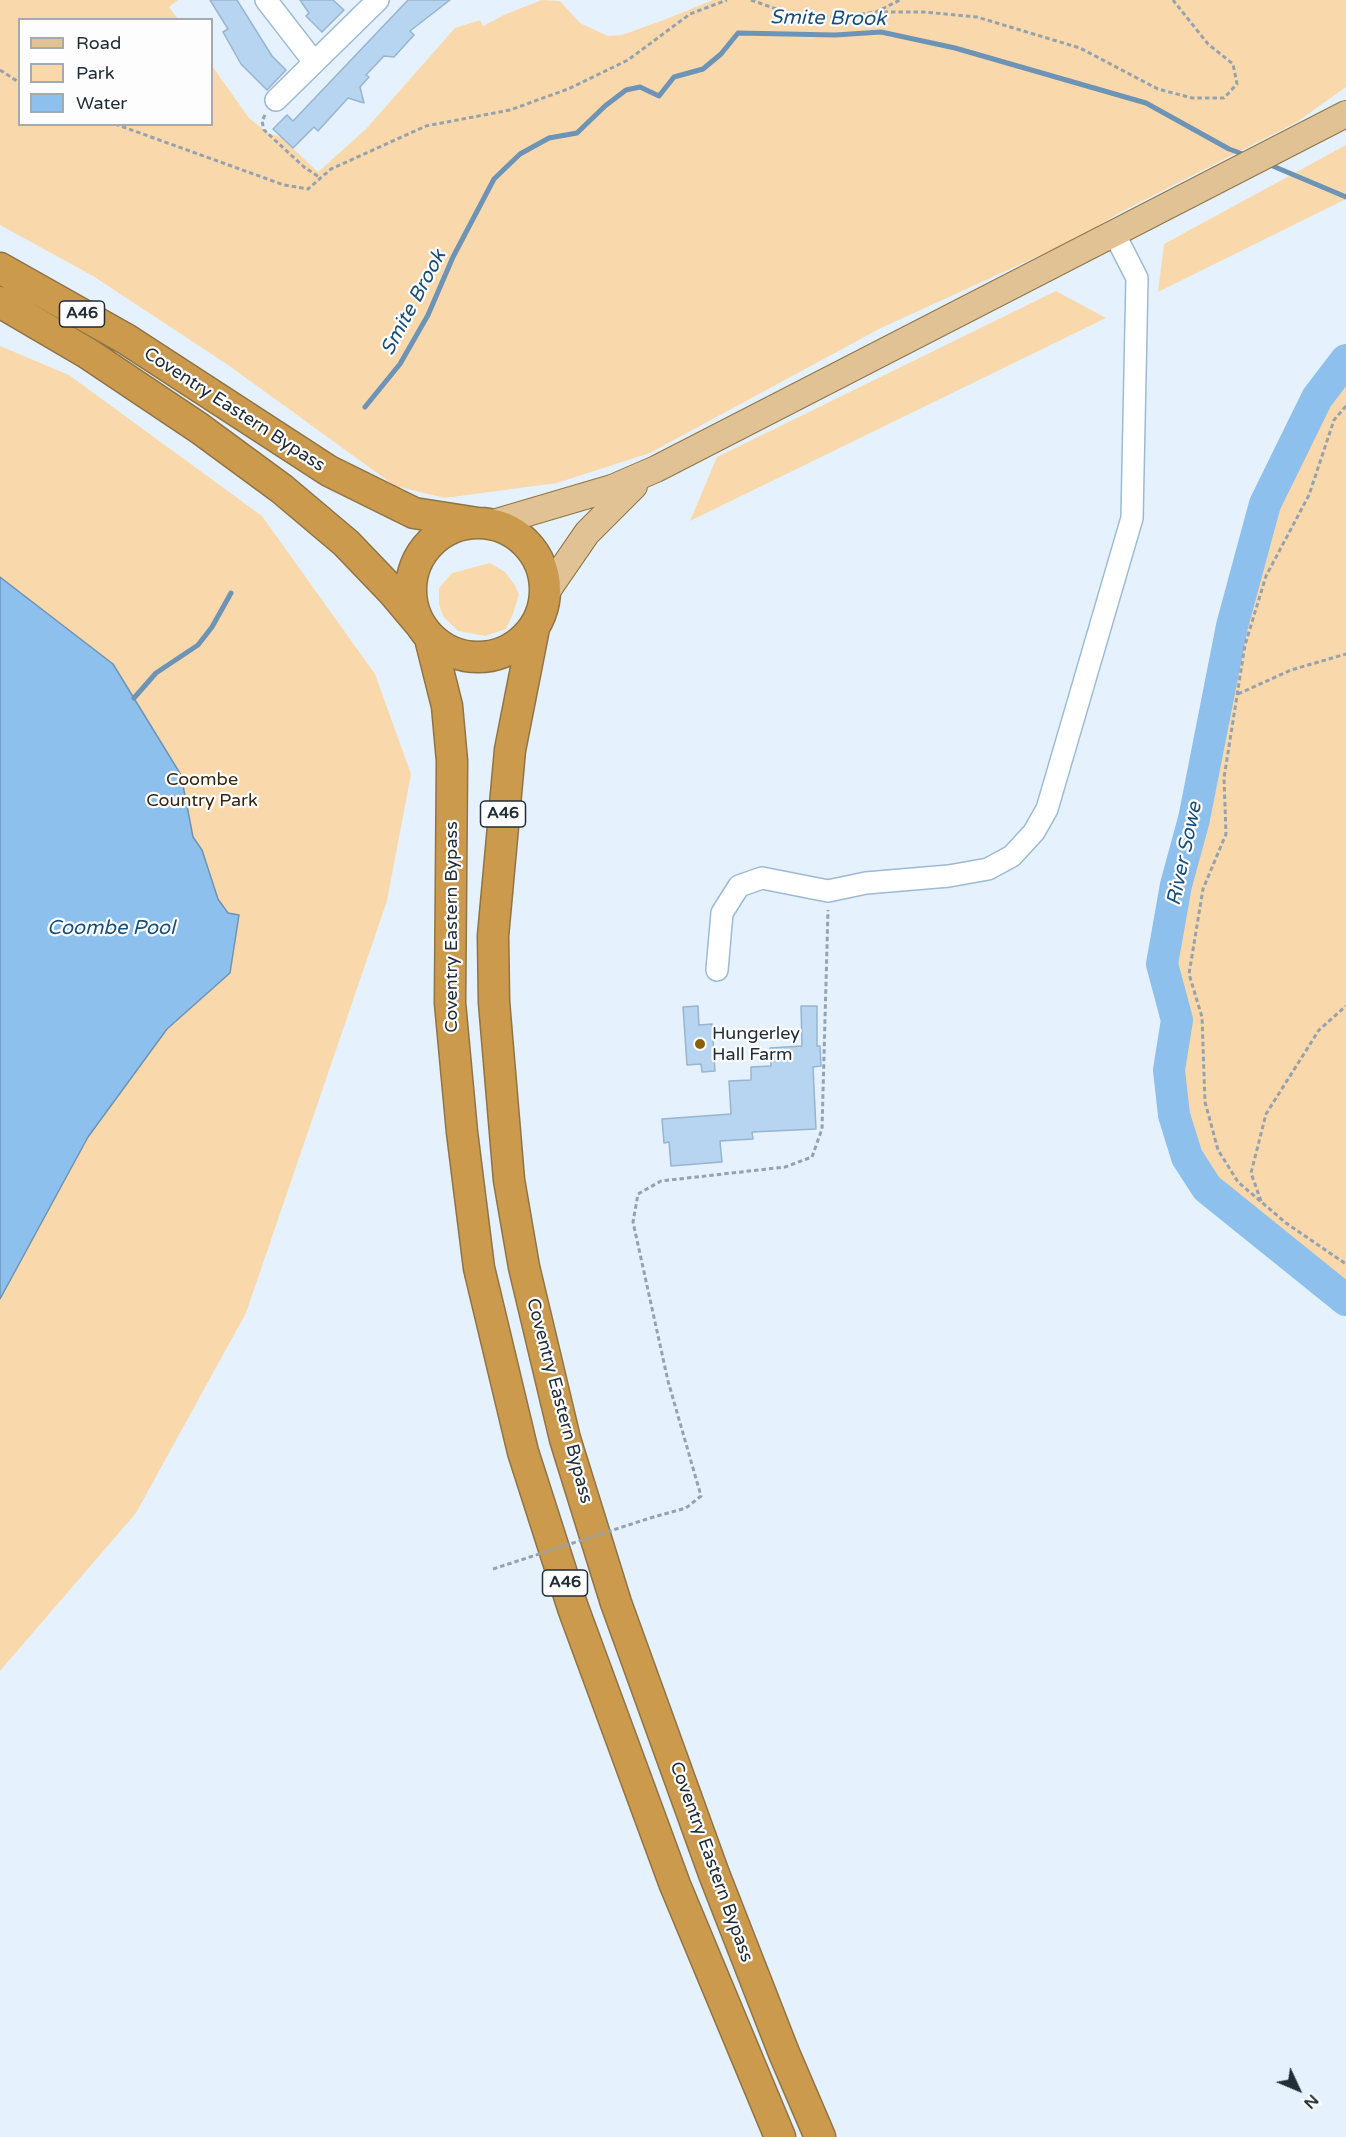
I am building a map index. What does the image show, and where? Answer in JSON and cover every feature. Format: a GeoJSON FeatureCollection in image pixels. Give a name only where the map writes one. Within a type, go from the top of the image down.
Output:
{"type":"FeatureCollection","features":[{"type":"Feature","properties":{"kind":"highway","name":"Coventry Eastern Bypass"},"geometry":{"type":"LineString","coordinates":[[0,268],[126,339],[329,471],[414,513],[484,524]]}},
{"type":"Feature","properties":{"kind":"highway","name":"Coventry Eastern Bypass"},"geometry":{"type":"LineString","coordinates":[[0,302],[97,359],[199,428],[282,489],[346,543],[425,631],[447,706],[451,750],[450,1003],[462,1132],[479,1268],[523,1452],[573,1608],[675,1885],[780,2137]]}},
{"type":"Feature","properties":{"kind":"highway"},"geometry":{"type":"LineString","coordinates":[[484,524],[510,531],[532,549],[544,575],[545,594],[542,612],[534,628],[510,649],[480,658],[455,654],[425,631],[411,592],[414,571],[420,556],[429,544],[443,533],[464,525],[484,524]]}},
{"type":"Feature","properties":{"kind":"highway","name":"Coventry Eastern Bypass"},"geometry":{"type":"LineString","coordinates":[[534,628],[510,750],[493,936],[494,1002],[509,1180],[524,1267],[565,1439],[616,1602],[714,1874],[784,2053],[820,2137]]}},
{"type":"Feature","properties":{"kind":"main road"},"geometry":{"type":"LineString","coordinates":[[484,524],[612,488],[656,469],[1115,235],[1346,114]]}},
{"type":"Feature","properties":{"kind":"main road"},"geometry":{"type":"LineString","coordinates":[[545,594],[587,533],[610,507],[656,469]]}},
{"type":"Feature","properties":{"kind":"street"},"geometry":{"type":"LineString","coordinates":[[267,0],[314,62]]}},
{"type":"Feature","properties":{"kind":"street"},"geometry":{"type":"LineString","coordinates":[[276,100],[378,0]]}},
{"type":"Feature","properties":{"kind":"street"},"geometry":{"type":"LineString","coordinates":[[717,970],[722,913],[739,886],[762,878],[828,891],[866,883],[949,876],[988,869],[1012,856],[1034,832],[1047,809],[1132,518],[1137,278],[1115,235]]}},
{"type":"Feature","properties":{"kind":"path"},"geometry":{"type":"LineString","coordinates":[[121,126],[284,185],[308,189],[319,177],[331,169],[426,126],[510,110],[568,88],[628,60],[690,15],[727,0]]}},
{"type":"Feature","properties":{"kind":"path"},"geometry":{"type":"LineString","coordinates":[[751,0],[799,17],[841,17],[876,12],[924,12],[977,17],[1080,48],[1158,89],[1192,98],[1224,98],[1237,84],[1233,64],[1208,44],[1173,0]]}},
{"type":"Feature","properties":{"kind":"path"},"geometry":{"type":"LineString","coordinates":[[876,12],[900,0]]}},
{"type":"Feature","properties":{"kind":"path"},"geometry":{"type":"LineString","coordinates":[[0,70],[18,82]]}},
{"type":"Feature","properties":{"kind":"path"},"geometry":{"type":"LineString","coordinates":[[276,100],[262,121],[264,130],[304,167],[319,177]]}},
{"type":"Feature","properties":{"kind":"path"},"geometry":{"type":"LineString","coordinates":[[1346,406],[1334,420],[1309,495],[1266,576],[1245,645],[1224,778],[1226,834],[1203,889],[1189,974],[1202,1017],[1205,1102],[1218,1150],[1238,1182],[1286,1223],[1346,1264]]}},
{"type":"Feature","properties":{"kind":"path"},"geometry":{"type":"LineString","coordinates":[[1238,694],[1291,670],[1346,654]]}},
{"type":"Feature","properties":{"kind":"path"},"geometry":{"type":"LineString","coordinates":[[493,1569],[686,1508],[701,1496],[668,1380],[633,1222],[638,1194],[661,1181],[785,1167],[812,1156],[822,1129],[828,891]]}},
{"type":"Feature","properties":{"kind":"path"},"geometry":{"type":"LineString","coordinates":[[1262,1202],[1251,1173],[1266,1114],[1319,1030],[1346,1006]]}},
{"type":"Feature","properties":{"kind":"green space"},"geometry":{"type":"Polygon","coordinates":[[[0,0],[178,0],[169,7],[177,18],[18,18],[18,126],[213,126],[213,67],[249,118],[268,133],[281,137],[318,172],[366,129],[455,28],[480,20],[483,26],[542,0],[560,1],[580,23],[608,36],[622,35],[713,0],[1346,0],[1346,87],[1297,122],[1121,212],[1078,238],[881,328],[650,453],[557,483],[445,498],[395,486],[228,365],[93,276],[0,225],[0,0]]]}},
{"type":"Feature","properties":{"kind":"green space"},"geometry":{"type":"Polygon","coordinates":[[[1346,145],[1346,199],[1158,292],[1164,244],[1346,145]]]}},
{"type":"Feature","properties":{"kind":"green space"},"geometry":{"type":"Polygon","coordinates":[[[1056,291],[1106,318],[690,521],[717,457],[1056,291]]]}},
{"type":"Feature","properties":{"kind":"green space","name":"Coombe Country Park"},"geometry":{"type":"Polygon","coordinates":[[[0,346],[69,375],[262,516],[375,674],[411,774],[387,901],[246,1313],[136,1513],[0,1671],[0,346]]]}},
{"type":"Feature","properties":{"kind":"green space"},"geometry":{"type":"Polygon","coordinates":[[[1346,360],[1346,1310],[1204,1201],[1182,1172],[1161,1105],[1161,1053],[1168,1020],[1157,997],[1157,956],[1166,897],[1202,716],[1256,492],[1317,398],[1346,360]]]}},
{"type":"Feature","properties":{"kind":"green space"},"geometry":{"type":"Polygon","coordinates":[[[490,563],[505,572],[519,594],[506,629],[485,636],[458,631],[443,616],[439,604],[439,588],[452,573],[490,563]]]}},
{"type":"Feature","properties":{"kind":"water","name":"Coombe Pool"},"geometry":{"type":"Polygon","coordinates":[[[0,577],[113,664],[181,775],[193,837],[202,850],[218,899],[228,913],[239,915],[230,973],[167,1029],[88,1137],[0,1299],[0,577]]]}},
{"type":"Feature","properties":{"kind":"building"},"geometry":{"type":"Polygon","coordinates":[[[210,0],[237,0],[272,56],[286,70],[267,90],[241,64],[223,32],[228,29],[210,0]]]}},
{"type":"Feature","properties":{"kind":"building"},"geometry":{"type":"Polygon","coordinates":[[[300,0],[333,0],[344,10],[322,32],[306,16],[309,13],[300,0]]]}},
{"type":"Feature","properties":{"kind":"building"},"geometry":{"type":"Polygon","coordinates":[[[408,0],[450,0],[410,31],[414,35],[394,57],[384,56],[366,75],[369,77],[360,87],[364,103],[348,98],[318,131],[314,127],[293,148],[273,129],[287,115],[293,121],[408,0]]]}},
{"type":"Feature","properties":{"kind":"building","name":"Hungerley Hall Farm"},"geometry":{"type":"Polygon","coordinates":[[[698,1006],[699,1025],[712,1024],[715,1071],[702,1072],[701,1064],[687,1065],[683,1007],[698,1006]]]}},
{"type":"Feature","properties":{"kind":"building"},"geometry":{"type":"Polygon","coordinates":[[[801,1006],[817,1006],[817,1046],[820,1046],[821,1066],[813,1067],[816,1129],[752,1132],[753,1139],[720,1141],[722,1162],[671,1166],[669,1142],[664,1143],[662,1119],[731,1114],[729,1081],[751,1080],[751,1067],[771,1066],[770,1048],[802,1046],[801,1006]]]}},
{"type":"Feature","properties":{"kind":"waterway","name":"Smite Brook"},"geometry":{"type":"LineString","coordinates":[[365,407],[400,364],[428,315],[453,257],[494,179],[520,154],[549,138],[577,133],[605,106],[626,90],[640,87],[659,96],[674,77],[703,69],[721,54],[738,33],[835,35],[881,32],[955,48],[1146,103],[1229,149],[1248,156]]}},
{"type":"Feature","properties":{"kind":"waterway","name":"Smite Brook"},"geometry":{"type":"LineString","coordinates":[[1268,164],[1346,197]]}},
{"type":"Feature","properties":{"kind":"waterway","name":"River Sowe"},"geometry":{"type":"LineString","coordinates":[[1346,360],[1317,398],[1265,504],[1232,626],[1194,819],[1176,885],[1162,964],[1177,1020],[1169,1070],[1174,1115],[1187,1157],[1207,1188],[1346,1300]]}},
{"type":"Feature","properties":{"kind":"waterway","name":"Smite Brook"},"geometry":{"type":"LineString","coordinates":[[134,698],[156,673],[198,645],[212,627],[231,593]]}},
{"type":"Feature","properties":{"kind":"place","name":"Hungerley Hall Farm"},"geometry":{"type":"Point","coordinates":[700,1044]}}]}
